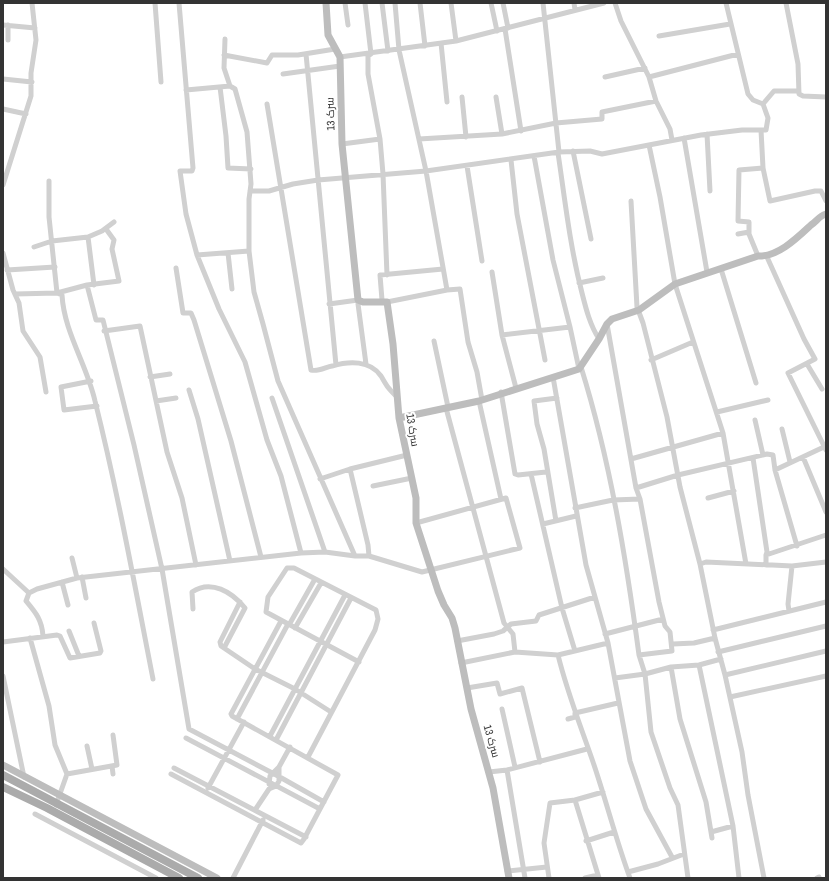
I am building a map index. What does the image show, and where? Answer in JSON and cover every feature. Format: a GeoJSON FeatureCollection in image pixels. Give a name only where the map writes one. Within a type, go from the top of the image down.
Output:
{"type":"FeatureCollection","features":[{"type":"Feature","properties":{"kind":"main road"},"geometry":{"type":"LineString","coordinates":[[3,775],[56,805],[198,878]]}},
{"type":"Feature","properties":{"kind":"main road"},"geometry":{"type":"LineString","coordinates":[[3,787],[47,808],[179,878]]}},
{"type":"Feature","properties":{"kind":"street"},"geometry":{"type":"LineString","coordinates":[[3,185],[31,96],[31,73],[36,40],[32,3]]}},
{"type":"Feature","properties":{"kind":"street"},"geometry":{"type":"LineString","coordinates":[[156,3],[161,82]]}},
{"type":"Feature","properties":{"kind":"street"},"geometry":{"type":"LineString","coordinates":[[179,3],[193,168],[192,171],[180,171],[186,214],[197,255],[219,309],[245,362],[267,440],[281,476],[301,553]]}},
{"type":"Feature","properties":{"kind":"street","name":"سرک 13"},"geometry":{"type":"LineString","coordinates":[[326,3],[328,35],[340,58],[342,144],[359,301]]}},
{"type":"Feature","properties":{"kind":"street"},"geometry":{"type":"LineString","coordinates":[[345,3],[348,25]]}},
{"type":"Feature","properties":{"kind":"street"},"geometry":{"type":"LineString","coordinates":[[365,3],[371,54],[368,56],[368,74],[380,139],[383,174],[387,274]]}},
{"type":"Feature","properties":{"kind":"street"},"geometry":{"type":"LineString","coordinates":[[382,3],[388,51]]}},
{"type":"Feature","properties":{"kind":"street"},"geometry":{"type":"LineString","coordinates":[[395,3],[399,50],[426,171],[447,290]]}},
{"type":"Feature","properties":{"kind":"street"},"geometry":{"type":"LineString","coordinates":[[420,3],[425,46]]}},
{"type":"Feature","properties":{"kind":"street"},"geometry":{"type":"LineString","coordinates":[[451,3],[456,41]]}},
{"type":"Feature","properties":{"kind":"street"},"geometry":{"type":"LineString","coordinates":[[491,3],[497,31]]}},
{"type":"Feature","properties":{"kind":"street"},"geometry":{"type":"LineString","coordinates":[[503,3],[521,131]]}},
{"type":"Feature","properties":{"kind":"street"},"geometry":{"type":"LineString","coordinates":[[543,3],[558,152],[574,259],[588,316],[600,339]]}},
{"type":"Feature","properties":{"kind":"street"},"geometry":{"type":"LineString","coordinates":[[574,3],[575,10]]}},
{"type":"Feature","properties":{"kind":"street"},"geometry":{"type":"LineString","coordinates":[[340,58],[456,41],[604,3]]}},
{"type":"Feature","properties":{"kind":"street"},"geometry":{"type":"LineString","coordinates":[[615,3],[621,21],[649,77],[656,101],[670,129],[672,140]]}},
{"type":"Feature","properties":{"kind":"street"},"geometry":{"type":"LineString","coordinates":[[250,191],[269,192],[293,184],[318,180],[345,179],[383,174],[426,171],[511,160],[558,152],[590,151],[602,154],[707,134],[742,130],[766,130],[768,128],[768,118],[763,104],[753,100],[748,94],[726,3]]}},
{"type":"Feature","properties":{"kind":"street"},"geometry":{"type":"LineString","coordinates":[[786,3],[798,64],[799,94],[803,96],[826,97]]}},
{"type":"Feature","properties":{"kind":"street"},"geometry":{"type":"LineString","coordinates":[[659,36],[730,24]]}},
{"type":"Feature","properties":{"kind":"street"},"geometry":{"type":"LineString","coordinates":[[8,40],[5,25],[35,28]]}},
{"type":"Feature","properties":{"kind":"street"},"geometry":{"type":"LineString","coordinates":[[225,39],[224,68],[230,86]]}},
{"type":"Feature","properties":{"kind":"street"},"geometry":{"type":"LineString","coordinates":[[441,43],[447,102]]}},
{"type":"Feature","properties":{"kind":"street"},"geometry":{"type":"LineString","coordinates":[[224,55],[267,63],[272,54],[284,56],[306,54],[336,48]]}},
{"type":"Feature","properties":{"kind":"street"},"geometry":{"type":"LineString","coordinates":[[306,54],[336,365]]}},
{"type":"Feature","properties":{"kind":"street"},"geometry":{"type":"LineString","coordinates":[[649,77],[738,54]]}},
{"type":"Feature","properties":{"kind":"street"},"geometry":{"type":"LineString","coordinates":[[283,74],[340,66]]}},
{"type":"Feature","properties":{"kind":"street"},"geometry":{"type":"LineString","coordinates":[[605,77],[644,68]]}},
{"type":"Feature","properties":{"kind":"street"},"geometry":{"type":"LineString","coordinates":[[3,79],[32,82]]}},
{"type":"Feature","properties":{"kind":"street"},"geometry":{"type":"LineString","coordinates":[[186,90],[220,86],[230,86],[235,89],[247,132],[251,169],[249,251],[254,292],[278,381],[355,556]]}},
{"type":"Feature","properties":{"kind":"street"},"geometry":{"type":"LineString","coordinates":[[220,86],[228,168],[251,169]]}},
{"type":"Feature","properties":{"kind":"street"},"geometry":{"type":"LineString","coordinates":[[763,104],[774,91],[799,91]]}},
{"type":"Feature","properties":{"kind":"street"},"geometry":{"type":"LineString","coordinates":[[462,97],[466,137]]}},
{"type":"Feature","properties":{"kind":"street"},"geometry":{"type":"LineString","coordinates":[[496,97],[502,134]]}},
{"type":"Feature","properties":{"kind":"street"},"geometry":{"type":"LineString","coordinates":[[419,139],[502,134],[556,123],[602,119],[602,112],[656,101]]}},
{"type":"Feature","properties":{"kind":"street"},"geometry":{"type":"LineString","coordinates":[[267,104],[311,370],[318,370],[353,362],[366,364],[380,376],[385,385],[396,396]]}},
{"type":"Feature","properties":{"kind":"street"},"geometry":{"type":"LineString","coordinates":[[3,108],[26,114]]}},
{"type":"Feature","properties":{"kind":"street"},"geometry":{"type":"LineString","coordinates":[[761,130],[763,168],[767,193],[770,200],[773,198],[815,191],[821,192],[826,201]]}},
{"type":"Feature","properties":{"kind":"street"},"geometry":{"type":"LineString","coordinates":[[707,134],[710,191]]}},
{"type":"Feature","properties":{"kind":"street"},"geometry":{"type":"LineString","coordinates":[[684,138],[707,272]]}},
{"type":"Feature","properties":{"kind":"street"},"geometry":{"type":"LineString","coordinates":[[342,144],[380,139]]}},
{"type":"Feature","properties":{"kind":"street"},"geometry":{"type":"LineString","coordinates":[[649,145],[660,197],[675,284],[723,433],[746,564]]}},
{"type":"Feature","properties":{"kind":"street"},"geometry":{"type":"LineString","coordinates":[[573,152],[591,239]]}},
{"type":"Feature","properties":{"kind":"street"},"geometry":{"type":"LineString","coordinates":[[534,156],[553,260],[580,368],[599,429],[613,500],[639,655],[645,674],[651,732],[670,788],[678,805],[688,878]]}},
{"type":"Feature","properties":{"kind":"street"},"geometry":{"type":"LineString","coordinates":[[511,160],[517,214],[545,360]]}},
{"type":"Feature","properties":{"kind":"street"},"geometry":{"type":"LineString","coordinates":[[467,166],[482,261]]}},
{"type":"Feature","properties":{"kind":"street"},"geometry":{"type":"LineString","coordinates":[[758,256],[749,232],[749,222],[738,221],[739,170],[763,168]]}},
{"type":"Feature","properties":{"kind":"street"},"geometry":{"type":"LineString","coordinates":[[49,181],[49,217],[57,293]]}},
{"type":"Feature","properties":{"kind":"street"},"geometry":{"type":"LineString","coordinates":[[631,201],[637,307],[667,417],[678,475],[700,564],[718,652],[730,697],[742,752],[748,795],[764,878]]}},
{"type":"Feature","properties":{"kind":"street"},"geometry":{"type":"LineString","coordinates":[[399,418],[481,400],[580,368],[600,339],[607,324],[612,319],[639,310],[675,284],[758,256],[767,257],[788,244],[821,216],[826,214]]}},
{"type":"Feature","properties":{"kind":"street"},"geometry":{"type":"LineString","coordinates":[[34,247],[52,241],[88,237],[106,229],[114,222]]}},
{"type":"Feature","properties":{"kind":"street"},"geometry":{"type":"LineString","coordinates":[[15,294],[57,293],[87,285],[119,281],[112,249],[114,240],[106,229]]}},
{"type":"Feature","properties":{"kind":"street"},"geometry":{"type":"LineString","coordinates":[[738,234],[749,232]]}},
{"type":"Feature","properties":{"kind":"street"},"geometry":{"type":"LineString","coordinates":[[88,237],[94,285]]}},
{"type":"Feature","properties":{"kind":"street"},"geometry":{"type":"LineString","coordinates":[[197,255],[249,251]]}},
{"type":"Feature","properties":{"kind":"street"},"geometry":{"type":"LineString","coordinates":[[3,253],[5,267],[19,303],[23,331],[40,357],[46,392]]}},
{"type":"Feature","properties":{"kind":"street"},"geometry":{"type":"LineString","coordinates":[[228,253],[232,290]]}},
{"type":"Feature","properties":{"kind":"street"},"geometry":{"type":"LineString","coordinates":[[767,257],[804,339],[815,359],[808,364],[788,373],[825,447],[774,470]]}},
{"type":"Feature","properties":{"kind":"street"},"geometry":{"type":"LineString","coordinates":[[5,267],[55,267]]}},
{"type":"Feature","properties":{"kind":"street"},"geometry":{"type":"LineString","coordinates":[[176,268],[183,313],[191,313],[194,320],[231,441],[261,557]]}},
{"type":"Feature","properties":{"kind":"street"},"geometry":{"type":"LineString","coordinates":[[385,301],[380,276],[387,274],[443,269]]}},
{"type":"Feature","properties":{"kind":"street"},"geometry":{"type":"LineString","coordinates":[[721,269],[756,383]]}},
{"type":"Feature","properties":{"kind":"street"},"geometry":{"type":"LineString","coordinates":[[492,272],[502,335],[516,388]]}},
{"type":"Feature","properties":{"kind":"street"},"geometry":{"type":"LineString","coordinates":[[579,283],[604,278]]}},
{"type":"Feature","properties":{"kind":"street"},"geometry":{"type":"LineString","coordinates":[[87,285],[96,320],[103,320],[104,331],[134,445],[162,569],[189,729],[228,751],[273,773],[324,802]]}},
{"type":"Feature","properties":{"kind":"street"},"geometry":{"type":"LineString","coordinates":[[329,304],[359,301],[385,301],[460,289],[468,342],[477,372],[481,400],[501,499]]}},
{"type":"Feature","properties":{"kind":"street"},"geometry":{"type":"LineString","coordinates":[[57,293],[62,295],[69,329],[90,381],[97,406],[153,680]]}},
{"type":"Feature","properties":{"kind":"street"},"geometry":{"type":"LineString","coordinates":[[359,301],[358,304],[366,364]]}},
{"type":"Feature","properties":{"kind":"street","name":"سرک 13"},"geometry":{"type":"LineString","coordinates":[[385,301],[393,344],[396,396],[399,418],[416,498],[416,522],[444,605],[452,618],[467,688],[494,788],[508,874]]}},
{"type":"Feature","properties":{"kind":"street"},"geometry":{"type":"LineString","coordinates":[[607,324],[636,488],[640,499],[663,619],[670,632],[673,644],[672,651],[639,655]]}},
{"type":"Feature","properties":{"kind":"street"},"geometry":{"type":"LineString","coordinates":[[104,331],[140,326],[167,452],[182,498],[196,565]]}},
{"type":"Feature","properties":{"kind":"street"},"geometry":{"type":"LineString","coordinates":[[502,335],[540,332],[570,327]]}},
{"type":"Feature","properties":{"kind":"street"},"geometry":{"type":"LineString","coordinates":[[434,341],[447,408],[507,628],[512,634],[515,652]]}},
{"type":"Feature","properties":{"kind":"street"},"geometry":{"type":"LineString","coordinates":[[651,360],[693,342]]}},
{"type":"Feature","properties":{"kind":"street"},"geometry":{"type":"LineString","coordinates":[[808,364],[822,389]]}},
{"type":"Feature","properties":{"kind":"street"},"geometry":{"type":"LineString","coordinates":[[150,378],[170,374]]}},
{"type":"Feature","properties":{"kind":"street"},"geometry":{"type":"LineString","coordinates":[[553,377],[576,516],[586,565],[608,643],[630,761],[646,809],[672,857]]}},
{"type":"Feature","properties":{"kind":"street"},"geometry":{"type":"LineString","coordinates":[[90,381],[61,387],[64,410],[97,406]]}},
{"type":"Feature","properties":{"kind":"street"},"geometry":{"type":"LineString","coordinates":[[188,390],[198,419],[230,561]]}},
{"type":"Feature","properties":{"kind":"street"},"geometry":{"type":"LineString","coordinates":[[502,392],[515,474],[546,472]]}},
{"type":"Feature","properties":{"kind":"street"},"geometry":{"type":"LineString","coordinates":[[156,401],[176,398]]}},
{"type":"Feature","properties":{"kind":"street"},"geometry":{"type":"LineString","coordinates":[[272,398],[325,552]]}},
{"type":"Feature","properties":{"kind":"street"},"geometry":{"type":"LineString","coordinates":[[556,522],[534,402],[557,398]]}},
{"type":"Feature","properties":{"kind":"street"},"geometry":{"type":"LineString","coordinates":[[717,412],[768,400]]}},
{"type":"Feature","properties":{"kind":"street"},"geometry":{"type":"LineString","coordinates":[[755,420],[763,455]]}},
{"type":"Feature","properties":{"kind":"street"},"geometry":{"type":"LineString","coordinates":[[782,429],[790,462]]}},
{"type":"Feature","properties":{"kind":"street"},"geometry":{"type":"LineString","coordinates":[[631,459],[723,433]]}},
{"type":"Feature","properties":{"kind":"street"},"geometry":{"type":"LineString","coordinates":[[320,479],[350,469],[407,455]]}},
{"type":"Feature","properties":{"kind":"street"},"geometry":{"type":"LineString","coordinates":[[636,488],[678,475],[729,462],[763,455],[773,455],[774,470],[797,546]]}},
{"type":"Feature","properties":{"kind":"street"},"geometry":{"type":"LineString","coordinates":[[803,457],[826,512]]}},
{"type":"Feature","properties":{"kind":"street"},"geometry":{"type":"LineString","coordinates":[[753,458],[767,552],[766,565]]}},
{"type":"Feature","properties":{"kind":"street"},"geometry":{"type":"LineString","coordinates":[[350,469],[368,545],[369,556]]}},
{"type":"Feature","properties":{"kind":"street"},"geometry":{"type":"LineString","coordinates":[[531,474],[562,608],[574,651]]}},
{"type":"Feature","properties":{"kind":"street"},"geometry":{"type":"LineString","coordinates":[[372,486],[412,478]]}},
{"type":"Feature","properties":{"kind":"street"},"geometry":{"type":"LineString","coordinates":[[708,498],[734,491]]}},
{"type":"Feature","properties":{"kind":"street"},"geometry":{"type":"LineString","coordinates":[[29,593],[79,578],[301,553],[325,552],[355,556],[369,556],[422,572],[487,558],[520,548],[506,498],[416,522]]}},
{"type":"Feature","properties":{"kind":"street"},"geometry":{"type":"LineString","coordinates":[[575,508],[613,500],[640,499]]}},
{"type":"Feature","properties":{"kind":"street"},"geometry":{"type":"LineString","coordinates":[[543,524],[576,516]]}},
{"type":"Feature","properties":{"kind":"street"},"geometry":{"type":"LineString","coordinates":[[766,555],[797,546],[826,535]]}},
{"type":"Feature","properties":{"kind":"street"},"geometry":{"type":"LineString","coordinates":[[72,558],[86,598]]}},
{"type":"Feature","properties":{"kind":"street"},"geometry":{"type":"LineString","coordinates":[[700,564],[706,562],[792,566],[826,562]]}},
{"type":"Feature","properties":{"kind":"street"},"geometry":{"type":"LineString","coordinates":[[789,611],[788,604],[792,566]]}},
{"type":"Feature","properties":{"kind":"street"},"geometry":{"type":"LineString","coordinates":[[308,757],[375,630],[378,619],[376,610],[294,568],[287,568],[268,597],[265,610],[281,621],[358,662]]}},
{"type":"Feature","properties":{"kind":"street"},"geometry":{"type":"LineString","coordinates":[[3,569],[29,593]]}},
{"type":"Feature","properties":{"kind":"street"},"geometry":{"type":"LineString","coordinates":[[237,719],[315,579]]}},
{"type":"Feature","properties":{"kind":"street"},"geometry":{"type":"LineString","coordinates":[[62,582],[68,605]]}},
{"type":"Feature","properties":{"kind":"street"},"geometry":{"type":"LineString","coordinates":[[295,628],[321,583]]}},
{"type":"Feature","properties":{"kind":"street"},"geometry":{"type":"LineString","coordinates":[[193,609],[192,592],[196,589],[211,586],[217,586],[240,602],[220,642],[220,646],[255,669],[295,689],[331,712]]}},
{"type":"Feature","properties":{"kind":"street"},"geometry":{"type":"LineString","coordinates":[[29,593],[26,601],[39,616],[42,624],[43,636]]}},
{"type":"Feature","properties":{"kind":"street"},"geometry":{"type":"LineString","coordinates":[[270,736],[345,595]]}},
{"type":"Feature","properties":{"kind":"street"},"geometry":{"type":"LineString","coordinates":[[457,641],[494,634],[507,628],[511,624],[536,620],[539,615],[595,597]]}},
{"type":"Feature","properties":{"kind":"street"},"geometry":{"type":"LineString","coordinates":[[276,740],[351,598]]}},
{"type":"Feature","properties":{"kind":"street"},"geometry":{"type":"LineString","coordinates":[[713,630],[826,602]]}},
{"type":"Feature","properties":{"kind":"street"},"geometry":{"type":"LineString","coordinates":[[605,634],[663,619]]}},
{"type":"Feature","properties":{"kind":"street"},"geometry":{"type":"LineString","coordinates":[[281,621],[231,714],[237,719],[338,775],[306,837],[301,843],[206,792],[173,771],[209,787],[306,837]]}},
{"type":"Feature","properties":{"kind":"street"},"geometry":{"type":"LineString","coordinates":[[3,642],[59,635],[68,656],[79,656],[101,652],[94,623]]}},
{"type":"Feature","properties":{"kind":"street"},"geometry":{"type":"LineString","coordinates":[[718,652],[826,626]]}},
{"type":"Feature","properties":{"kind":"street"},"geometry":{"type":"LineString","coordinates":[[69,631],[79,656]]}},
{"type":"Feature","properties":{"kind":"street"},"geometry":{"type":"LineString","coordinates":[[30,638],[50,706],[55,745],[67,774],[56,805]]}},
{"type":"Feature","properties":{"kind":"street"},"geometry":{"type":"LineString","coordinates":[[673,644],[694,643],[715,638]]}},
{"type":"Feature","properties":{"kind":"street"},"geometry":{"type":"LineString","coordinates":[[462,663],[515,652],[558,655],[608,643]]}},
{"type":"Feature","properties":{"kind":"street"},"geometry":{"type":"LineString","coordinates":[[725,675],[826,651]]}},
{"type":"Feature","properties":{"kind":"street"},"geometry":{"type":"LineString","coordinates":[[558,655],[575,713],[603,792],[614,832],[630,878]]}},
{"type":"Feature","properties":{"kind":"street"},"geometry":{"type":"LineString","coordinates":[[615,678],[645,674],[671,667],[699,665],[721,659]]}},
{"type":"Feature","properties":{"kind":"street"},"geometry":{"type":"LineString","coordinates":[[699,665],[733,826],[739,878]]}},
{"type":"Feature","properties":{"kind":"street"},"geometry":{"type":"LineString","coordinates":[[671,667],[680,719],[706,802],[712,838]]}},
{"type":"Feature","properties":{"kind":"street"},"geometry":{"type":"LineString","coordinates":[[3,676],[24,777]]}},
{"type":"Feature","properties":{"kind":"street"},"geometry":{"type":"LineString","coordinates":[[730,697],[826,676]]}},
{"type":"Feature","properties":{"kind":"street"},"geometry":{"type":"LineString","coordinates":[[467,688],[497,683],[500,694],[522,688],[540,762]]}},
{"type":"Feature","properties":{"kind":"street"},"geometry":{"type":"LineString","coordinates":[[575,713],[618,703]]}},
{"type":"Feature","properties":{"kind":"street"},"geometry":{"type":"LineString","coordinates":[[502,709],[516,767]]}},
{"type":"Feature","properties":{"kind":"street"},"geometry":{"type":"LineString","coordinates":[[568,719],[575,717],[575,713]]}},
{"type":"Feature","properties":{"kind":"street"},"geometry":{"type":"LineString","coordinates":[[206,792],[244,722]]}},
{"type":"Feature","properties":{"kind":"street"},"geometry":{"type":"LineString","coordinates":[[67,774],[117,765],[113,735]]}},
{"type":"Feature","properties":{"kind":"street"},"geometry":{"type":"LineString","coordinates":[[186,738],[320,809]]}},
{"type":"Feature","properties":{"kind":"street"},"geometry":{"type":"LineString","coordinates":[[87,746],[92,769]]}},
{"type":"Feature","properties":{"kind":"street"},"geometry":{"type":"LineString","coordinates":[[269,789],[268,779],[279,767],[290,748]]}},
{"type":"Feature","properties":{"kind":"street"},"geometry":{"type":"LineString","coordinates":[[489,772],[507,770],[587,749]]}},
{"type":"Feature","properties":{"kind":"street"},"geometry":{"type":"LineString","coordinates":[[3,765],[58,796],[217,878]]}},
{"type":"Feature","properties":{"kind":"street"},"geometry":{"type":"LineString","coordinates":[[112,766],[113,774]]}},
{"type":"Feature","properties":{"kind":"street"},"geometry":{"type":"LineString","coordinates":[[255,810],[269,789],[276,786],[279,781],[279,767]]}},
{"type":"Feature","properties":{"kind":"street"},"geometry":{"type":"LineString","coordinates":[[507,770],[525,878]]}},
{"type":"Feature","properties":{"kind":"street"},"geometry":{"type":"LineString","coordinates":[[549,878],[544,843],[550,803],[576,800],[603,792]]}},
{"type":"Feature","properties":{"kind":"street"},"geometry":{"type":"LineString","coordinates":[[576,800],[586,840],[598,876],[585,878]]}},
{"type":"Feature","properties":{"kind":"street"},"geometry":{"type":"LineString","coordinates":[[35,814],[156,878]]}},
{"type":"Feature","properties":{"kind":"street"},"geometry":{"type":"LineString","coordinates":[[233,878],[266,816]]}},
{"type":"Feature","properties":{"kind":"street"},"geometry":{"type":"LineString","coordinates":[[711,832],[733,826]]}},
{"type":"Feature","properties":{"kind":"street"},"geometry":{"type":"LineString","coordinates":[[586,840],[614,832]]}},
{"type":"Feature","properties":{"kind":"street"},"geometry":{"type":"LineString","coordinates":[[628,872],[658,864],[672,857],[684,854]]}},
{"type":"Feature","properties":{"kind":"street"},"geometry":{"type":"LineString","coordinates":[[188,873],[193,865]]}},
{"type":"Feature","properties":{"kind":"street"},"geometry":{"type":"LineString","coordinates":[[508,874],[547,866]]}}]}
